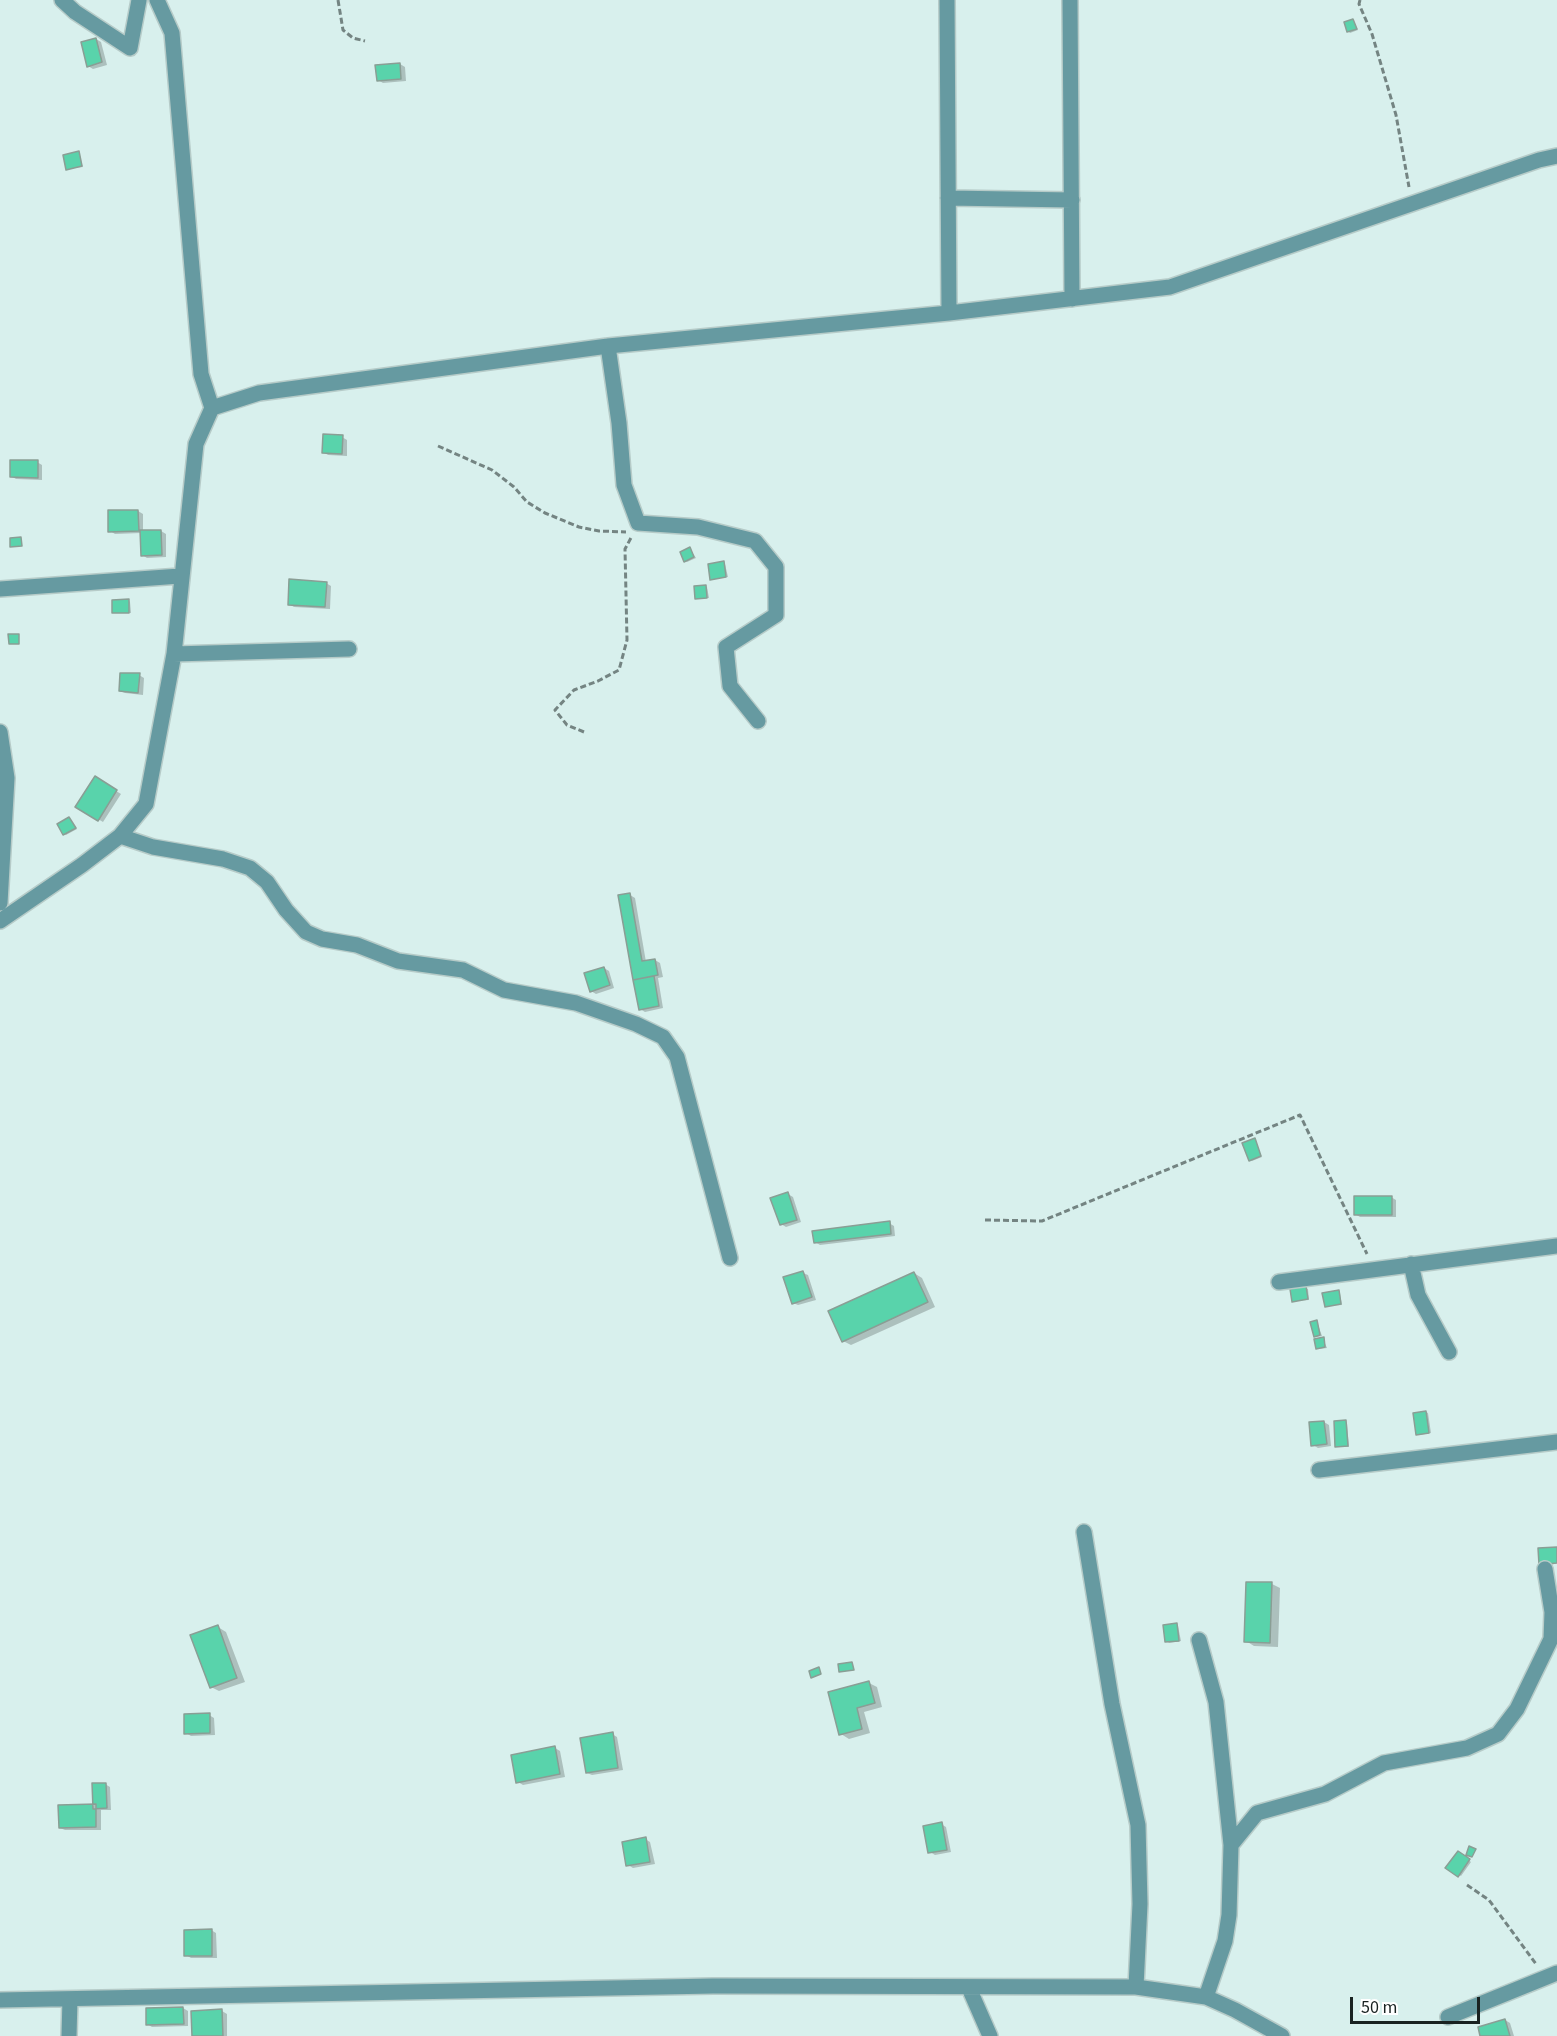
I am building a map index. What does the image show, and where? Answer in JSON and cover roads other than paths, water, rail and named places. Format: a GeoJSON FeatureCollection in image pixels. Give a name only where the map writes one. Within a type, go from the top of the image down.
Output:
{"type":"FeatureCollection","features":[{"type":"Feature","properties":{"kind":"street"},"geometry":{"type":"LineString","coordinates":[[62,0],[75,12],[130,48],[139,0]]}},
{"type":"Feature","properties":{"kind":"street"},"geometry":{"type":"LineString","coordinates":[[0,921],[120,836],[146,804],[174,654],[180,576],[196,444],[212,408],[201,374],[172,33],[157,0]]}},
{"type":"Feature","properties":{"kind":"street"},"geometry":{"type":"LineString","coordinates":[[947,0],[949,313]]}},
{"type":"Feature","properties":{"kind":"street"},"geometry":{"type":"LineString","coordinates":[[1070,0],[1072,299]]}},
{"type":"Feature","properties":{"kind":"street"},"geometry":{"type":"LineString","coordinates":[[212,408],[259,393],[608,346],[949,313],[1170,287],[1539,160],[1557,156]]}},
{"type":"Feature","properties":{"kind":"street"},"geometry":{"type":"LineString","coordinates":[[948,198],[1072,200]]}},
{"type":"Feature","properties":{"kind":"street"},"geometry":{"type":"LineString","coordinates":[[608,346],[619,423],[624,485],[638,523],[698,527],[755,541],[776,567],[776,615],[726,647],[730,686],[758,721]]}},
{"type":"Feature","properties":{"kind":"street"},"geometry":{"type":"LineString","coordinates":[[0,589],[180,576]]}},
{"type":"Feature","properties":{"kind":"street"},"geometry":{"type":"LineString","coordinates":[[174,654],[349,649]]}},
{"type":"Feature","properties":{"kind":"street"},"geometry":{"type":"LineString","coordinates":[[0,732],[7,778],[0,903]]}},
{"type":"Feature","properties":{"kind":"street"},"geometry":{"type":"LineString","coordinates":[[120,836],[153,847],[223,859],[250,868],[267,882],[286,910],[306,932],[322,939],[357,945],[398,961],[463,970],[504,990],[576,1003],[636,1024],[663,1037],[676,1057],[730,1258]]}},
{"type":"Feature","properties":{"kind":"street"},"geometry":{"type":"LineString","coordinates":[[1279,1282],[1557,1246]]}},
{"type":"Feature","properties":{"kind":"street"},"geometry":{"type":"LineString","coordinates":[[1411,1264],[1418,1294],[1449,1352]]}},
{"type":"Feature","properties":{"kind":"street"},"geometry":{"type":"LineString","coordinates":[[1319,1470],[1557,1442]]}},
{"type":"Feature","properties":{"kind":"street"},"geometry":{"type":"LineString","coordinates":[[1084,1532],[1112,1704],[1138,1825],[1140,1904],[1137,1987]]}},
{"type":"Feature","properties":{"kind":"street"},"geometry":{"type":"LineString","coordinates":[[1231,1845],[1257,1813],[1325,1794],[1384,1763],[1467,1748],[1498,1734],[1517,1709],[1551,1639],[1552,1612],[1545,1569]]}},
{"type":"Feature","properties":{"kind":"street"},"geometry":{"type":"LineString","coordinates":[[1199,1640],[1216,1702],[1231,1845],[1229,1915],[1225,1941],[1206,1997]]}},
{"type":"Feature","properties":{"kind":"street"},"geometry":{"type":"LineString","coordinates":[[1448,2017],[1552,1975]]}},
{"type":"Feature","properties":{"kind":"street"},"geometry":{"type":"LineString","coordinates":[[0,2000],[713,1986],[1137,1987],[1206,1997],[1282,2036]]}},
{"type":"Feature","properties":{"kind":"street"},"geometry":{"type":"LineString","coordinates":[[969,1988],[990,2036]]}},
{"type":"Feature","properties":{"kind":"street"},"geometry":{"type":"LineString","coordinates":[[69,2036],[70,1999]]}}]}
